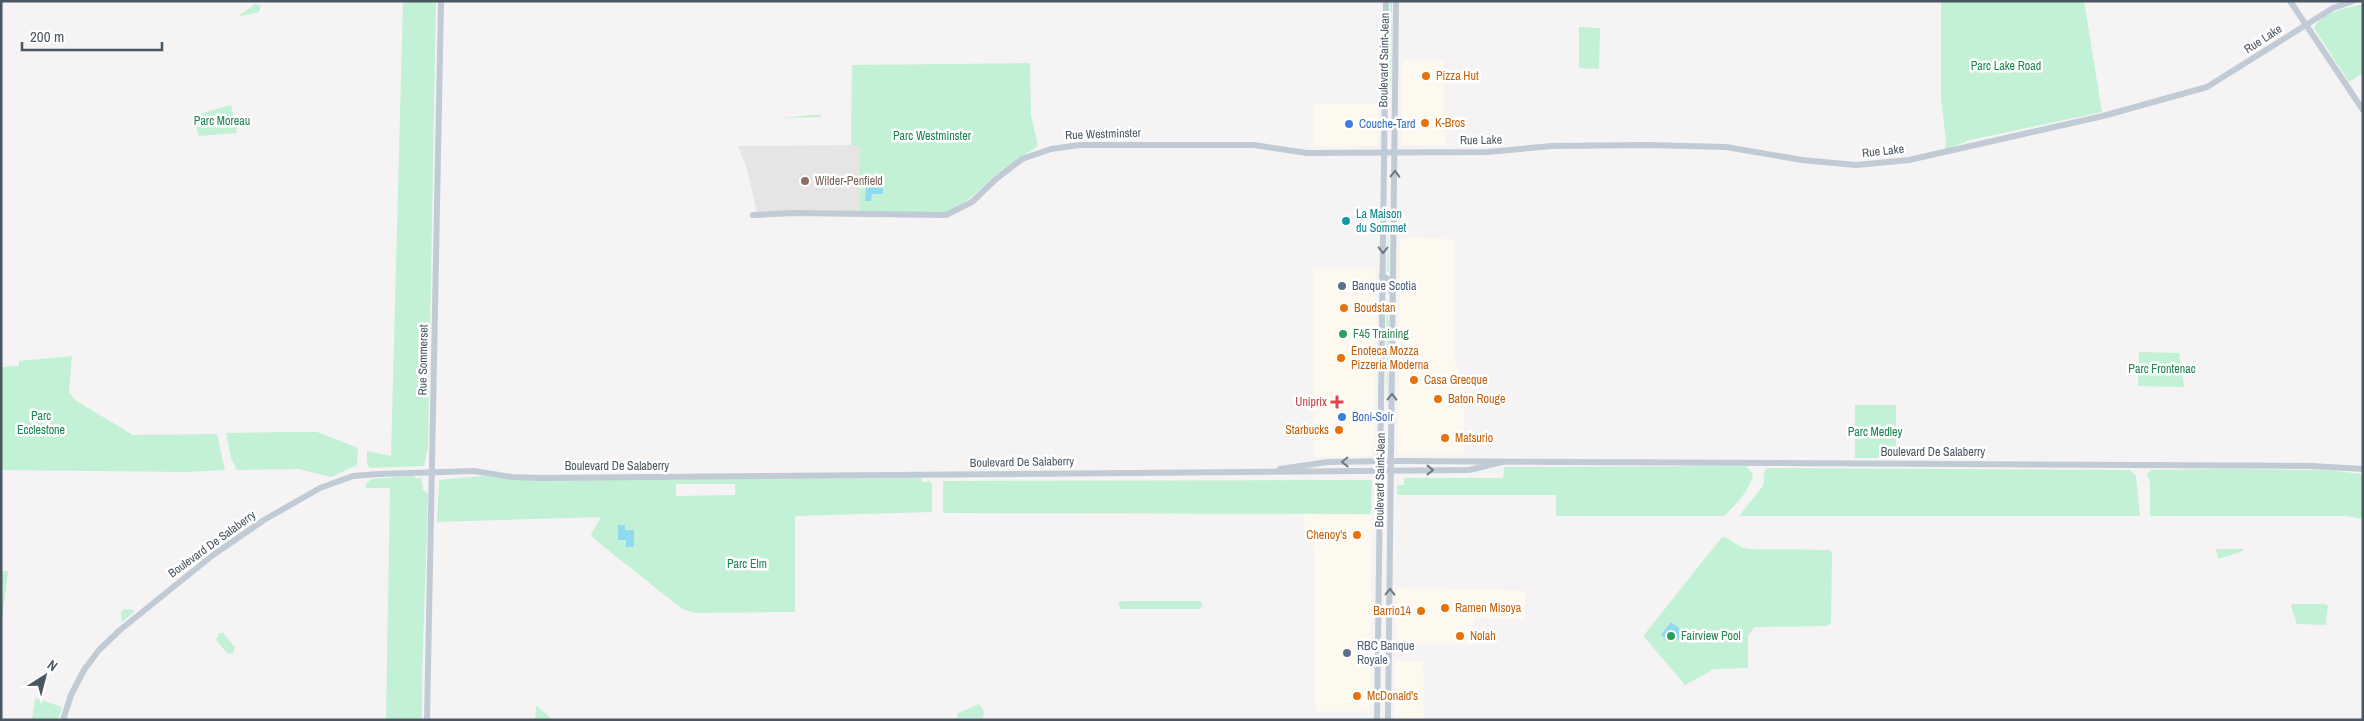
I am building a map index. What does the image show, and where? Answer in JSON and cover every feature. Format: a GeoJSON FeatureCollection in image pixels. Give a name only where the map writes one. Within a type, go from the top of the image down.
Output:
{"type":"FeatureCollection","features":[{"type":"Feature","properties":{"kind":"street","name":"Rue Sommerset"},"geometry":{"type":"LineString","coordinates":[[427,720],[441,1]]}},
{"type":"Feature","properties":{"kind":"street","name":"Boulevard Saint-Jean"},"geometry":{"type":"LineString","coordinates":[[1377,720],[1386,1]]}},
{"type":"Feature","properties":{"kind":"street","name":"Boulevard Saint-Jean"},"geometry":{"type":"LineString","coordinates":[[1388,720],[1396,1]]}},
{"type":"Feature","properties":{"kind":"street"},"geometry":{"type":"LineString","coordinates":[[2290,1],[2363,110]]}},
{"type":"Feature","properties":{"kind":"street","name":"Rue Lake"},"geometry":{"type":"LineString","coordinates":[[1384,152],[1487,152],[1552,146],[1647,145],[1726,147],[1802,160],[1856,165],[1909,160],[2103,116],[2207,88],[2305,24],[2333,8],[2353,1]]}},
{"type":"Feature","properties":{"kind":"street","name":"Rue Westminster"},"geometry":{"type":"LineString","coordinates":[[754,215],[794,213],[946,214],[972,202],[996,179],[1022,159],[1051,149],[1074,145],[1254,145],[1307,153],[1384,152]]}},
{"type":"Feature","properties":{"kind":"street"},"geometry":{"type":"LineString","coordinates":[[1382,276],[1388,279],[1393,296]]}},
{"type":"Feature","properties":{"kind":"street","name":"Boulevard De Salaberry"},"geometry":{"type":"LineString","coordinates":[[1270,471],[1328,462],[1381,461],[2301,466],[2363,469]]}},
{"type":"Feature","properties":{"kind":"street","name":"Boulevard De Salaberry"},"geometry":{"type":"LineString","coordinates":[[63,720],[75,686],[88,664],[104,646],[176,583],[256,526],[314,491],[342,479],[371,474],[433,472],[474,472],[512,477],[555,478],[1469,470],[1502,462]]}},
{"type":"Feature","properties":{"kind":"shaded area"},"geometry":{"type":"Polygon","coordinates":[[[1403,60],[1443,61],[1445,145],[1401,145],[1403,60]]]}},
{"type":"Feature","properties":{"kind":"shaded area"},"geometry":{"type":"Polygon","coordinates":[[[1313,104],[1378,104],[1378,146],[1313,146],[1313,104]]]}},
{"type":"Feature","properties":{"kind":"shaded area","name":"Wilder-Penfield"},"geometry":{"type":"Polygon","coordinates":[[[860,145],[860,211],[757,212],[747,169],[738,146],[860,145]]]}},
{"type":"Feature","properties":{"kind":"shaded area"},"geometry":{"type":"Polygon","coordinates":[[[1400,238],[1454,239],[1454,359],[1464,382],[1464,451],[1461,455],[1401,455],[1398,452],[1400,238]]]}},
{"type":"Feature","properties":{"kind":"shaded area"},"geometry":{"type":"Polygon","coordinates":[[[1313,269],[1376,269],[1373,456],[1316,457],[1314,452],[1313,269]]]}},
{"type":"Feature","properties":{"kind":"shaded area"},"geometry":{"type":"Polygon","coordinates":[[[1304,514],[1372,515],[1370,711],[1317,712],[1315,710],[1315,553],[1314,547],[1305,539],[1304,514]]]}},
{"type":"Feature","properties":{"kind":"shaded area"},"geometry":{"type":"Polygon","coordinates":[[[1397,589],[1525,591],[1525,619],[1473,617],[1473,644],[1395,643],[1397,589]]]}},
{"type":"Feature","properties":{"kind":"shaded area"},"geometry":{"type":"Polygon","coordinates":[[[1395,662],[1423,662],[1424,720],[1395,720],[1395,662]]]}},
{"type":"Feature","properties":{"kind":"green space"},"geometry":{"type":"Polygon","coordinates":[[[403,1],[436,1],[428,447],[424,466],[370,468],[367,464],[367,451],[391,456],[403,1]]]}},
{"type":"Feature","properties":{"kind":"green space"},"geometry":{"type":"Polygon","coordinates":[[[1390,1],[1392,1],[1391,92],[1389,69],[1390,1]]]}},
{"type":"Feature","properties":{"kind":"green space","name":"Parc Lake Road"},"geometry":{"type":"Polygon","coordinates":[[[1941,1],[2084,1],[2102,112],[1970,140],[1945,150],[1946,140],[1941,99],[1941,1]]]}},
{"type":"Feature","properties":{"kind":"green space"},"geometry":{"type":"Polygon","coordinates":[[[255,4],[261,6],[259,12],[237,17],[255,4]]]}},
{"type":"Feature","properties":{"kind":"green space"},"geometry":{"type":"Polygon","coordinates":[[[2363,5],[2363,73],[2349,82],[2314,28],[2327,15],[2363,5]]]}},
{"type":"Feature","properties":{"kind":"green space"},"geometry":{"type":"Polygon","coordinates":[[[1579,27],[1600,28],[1599,69],[1579,68],[1579,27]]]}},
{"type":"Feature","properties":{"kind":"green space","name":"Parc Westminster"},"geometry":{"type":"Polygon","coordinates":[[[1030,63],[1031,115],[1038,146],[999,172],[959,206],[943,213],[860,211],[860,146],[851,146],[852,65],[1030,63]]]}},
{"type":"Feature","properties":{"kind":"green space","name":"Parc Moreau"},"geometry":{"type":"Polygon","coordinates":[[[231,105],[237,133],[199,136],[192,116],[231,105]]]}},
{"type":"Feature","properties":{"kind":"green space"},"geometry":{"type":"Polygon","coordinates":[[[820,115],[822,117],[784,118],[820,115]]]}},
{"type":"Feature","properties":{"kind":"green space"},"geometry":{"type":"Polygon","coordinates":[[[1388,213],[1389,272],[1387,272],[1388,213]]]}},
{"type":"Feature","properties":{"kind":"green space"},"geometry":{"type":"Polygon","coordinates":[[[1386,306],[1389,324],[1387,411],[1386,306]]]}},
{"type":"Feature","properties":{"kind":"green space","name":"Parc Frontenac"},"geometry":{"type":"Polygon","coordinates":[[[2139,352],[2179,353],[2184,387],[2138,386],[2139,352]]]}},
{"type":"Feature","properties":{"kind":"green space","name":"Parc Ecclestone"},"geometry":{"type":"Polygon","coordinates":[[[72,356],[69,392],[75,400],[133,435],[217,434],[225,470],[187,472],[1,470],[1,367],[19,366],[19,361],[72,356]]]}},
{"type":"Feature","properties":{"kind":"green space","name":"Parc Medley"},"geometry":{"type":"Polygon","coordinates":[[[1855,405],[1896,405],[1896,458],[1855,458],[1855,405]]]}},
{"type":"Feature","properties":{"kind":"green space"},"geometry":{"type":"Polygon","coordinates":[[[317,432],[358,448],[357,465],[331,477],[298,469],[237,470],[231,458],[226,433],[317,432]]]}},
{"type":"Feature","properties":{"kind":"green space"},"geometry":{"type":"Polygon","coordinates":[[[1746,466],[1753,474],[1749,486],[1742,497],[1724,516],[1556,516],[1556,495],[1397,495],[1397,485],[1404,485],[1404,478],[1503,478],[1504,467],[1746,466]]]}},
{"type":"Feature","properties":{"kind":"green space"},"geometry":{"type":"Polygon","coordinates":[[[1765,469],[2130,470],[2136,476],[2140,516],[1739,516],[1763,486],[1765,469]]]}},
{"type":"Feature","properties":{"kind":"green space"},"geometry":{"type":"Polygon","coordinates":[[[2151,470],[2325,470],[2363,474],[2363,519],[2346,516],[2150,516],[2150,482],[2147,474],[2151,470]]]}},
{"type":"Feature","properties":{"kind":"green space"},"geometry":{"type":"Polygon","coordinates":[[[413,476],[418,479],[421,477],[423,490],[428,494],[422,720],[386,720],[390,488],[366,488],[366,484],[371,479],[413,476]]]}},
{"type":"Feature","properties":{"kind":"green space","name":"Parc Elm"},"geometry":{"type":"Polygon","coordinates":[[[483,476],[517,480],[922,478],[922,482],[930,481],[932,485],[932,512],[795,516],[795,612],[694,613],[682,609],[593,538],[591,534],[601,517],[437,522],[439,480],[483,476]],[[676,484],[676,496],[735,495],[735,484],[676,484]]]}},
{"type":"Feature","properties":{"kind":"green space"},"geometry":{"type":"Polygon","coordinates":[[[1372,480],[1371,514],[943,513],[943,481],[1372,480]]]}},
{"type":"Feature","properties":{"kind":"green space"},"geometry":{"type":"Polygon","coordinates":[[[1722,537],[1748,549],[1830,550],[1832,554],[1831,623],[1827,626],[1755,627],[1748,635],[1748,668],[1714,669],[1685,685],[1644,635],[1722,537]]]}},
{"type":"Feature","properties":{"kind":"green space"},"geometry":{"type":"Polygon","coordinates":[[[2216,549],[2243,549],[2243,551],[2218,559],[2216,549]]]}},
{"type":"Feature","properties":{"kind":"green space"},"geometry":{"type":"Polygon","coordinates":[[[1,571],[8,571],[1,629],[1,571]]]}},
{"type":"Feature","properties":{"kind":"green space"},"geometry":{"type":"Polygon","coordinates":[[[1122,601],[1200,601],[1203,605],[1199,609],[1121,609],[1118,604],[1122,601]]]}},
{"type":"Feature","properties":{"kind":"green space"},"geometry":{"type":"Polygon","coordinates":[[[2292,604],[2325,604],[2328,606],[2326,625],[2297,624],[2291,607],[2292,604]]]}},
{"type":"Feature","properties":{"kind":"green space"},"geometry":{"type":"Polygon","coordinates":[[[124,609],[133,610],[134,612],[122,622],[121,613],[124,609]]]}},
{"type":"Feature","properties":{"kind":"green space"},"geometry":{"type":"Polygon","coordinates":[[[219,633],[223,633],[235,647],[233,654],[227,653],[216,640],[219,633]]]}},
{"type":"Feature","properties":{"kind":"green space"},"geometry":{"type":"Polygon","coordinates":[[[35,698],[62,707],[58,720],[32,720],[35,698]]]}},
{"type":"Feature","properties":{"kind":"green space"},"geometry":{"type":"Polygon","coordinates":[[[979,704],[984,711],[983,718],[957,718],[958,713],[979,704]]]}},
{"type":"Feature","properties":{"kind":"green space"},"geometry":{"type":"Polygon","coordinates":[[[537,706],[553,720],[535,720],[537,706]]]}},
{"type":"Feature","properties":{"kind":"water"},"geometry":{"type":"Polygon","coordinates":[[[866,185],[883,186],[883,194],[872,194],[871,201],[865,201],[866,185]]]}},
{"type":"Feature","properties":{"kind":"water"},"geometry":{"type":"Polygon","coordinates":[[[618,525],[625,525],[625,530],[634,530],[634,547],[626,547],[626,540],[618,540],[618,525]]]}},
{"type":"Feature","properties":{"kind":"water"},"geometry":{"type":"Polygon","coordinates":[[[1671,622],[1685,633],[1679,640],[1671,633],[1666,639],[1661,635],[1671,622]]]}},
{"type":"Feature","properties":{"kind":"place","name":"Pizza Hut"},"geometry":{"type":"Point","coordinates":[1426,76]}},
{"type":"Feature","properties":{"kind":"place","name":"K-Bros"},"geometry":{"type":"Point","coordinates":[1425,123]}},
{"type":"Feature","properties":{"kind":"place","name":"Couche-Tard"},"geometry":{"type":"Point","coordinates":[1349,124]}},
{"type":"Feature","properties":{"kind":"place","name":"Wilder-Penfield"},"geometry":{"type":"Point","coordinates":[805,181]}},
{"type":"Feature","properties":{"kind":"place","name":"La Maison du Sommet"},"geometry":{"type":"Point","coordinates":[1346,221]}},
{"type":"Feature","properties":{"kind":"place","name":"Banque Scotia"},"geometry":{"type":"Point","coordinates":[1342,286]}},
{"type":"Feature","properties":{"kind":"place","name":"Boudstan"},"geometry":{"type":"Point","coordinates":[1344,308]}},
{"type":"Feature","properties":{"kind":"place","name":"F45 Training"},"geometry":{"type":"Point","coordinates":[1343,334]}},
{"type":"Feature","properties":{"kind":"place","name":"Enoteca Mozza Pizzeria Moderna"},"geometry":{"type":"Point","coordinates":[1341,358]}},
{"type":"Feature","properties":{"kind":"place","name":"Casa Grecque"},"geometry":{"type":"Point","coordinates":[1414,380]}},
{"type":"Feature","properties":{"kind":"place","name":"Baton Rouge"},"geometry":{"type":"Point","coordinates":[1438,399]}},
{"type":"Feature","properties":{"kind":"place","name":"Uniprix"},"geometry":{"type":"Point","coordinates":[1337,402]}},
{"type":"Feature","properties":{"kind":"place","name":"Boni-Soir"},"geometry":{"type":"Point","coordinates":[1342,417]}},
{"type":"Feature","properties":{"kind":"place","name":"Starbucks"},"geometry":{"type":"Point","coordinates":[1339,430]}},
{"type":"Feature","properties":{"kind":"place","name":"Matsurio"},"geometry":{"type":"Point","coordinates":[1445,438]}},
{"type":"Feature","properties":{"kind":"place","name":"Chenoy's"},"geometry":{"type":"Point","coordinates":[1357,535]}},
{"type":"Feature","properties":{"kind":"place","name":"Ramen Misoya"},"geometry":{"type":"Point","coordinates":[1445,608]}},
{"type":"Feature","properties":{"kind":"place","name":"Barrio14"},"geometry":{"type":"Point","coordinates":[1421,611]}},
{"type":"Feature","properties":{"kind":"place","name":"Nolah"},"geometry":{"type":"Point","coordinates":[1460,636]}},
{"type":"Feature","properties":{"kind":"place","name":"Fairview Pool"},"geometry":{"type":"Point","coordinates":[1671,636]}},
{"type":"Feature","properties":{"kind":"place","name":"RBC Banque Royale"},"geometry":{"type":"Point","coordinates":[1347,653]}},
{"type":"Feature","properties":{"kind":"place","name":"McDonald's"},"geometry":{"type":"Point","coordinates":[1357,696]}}]}
